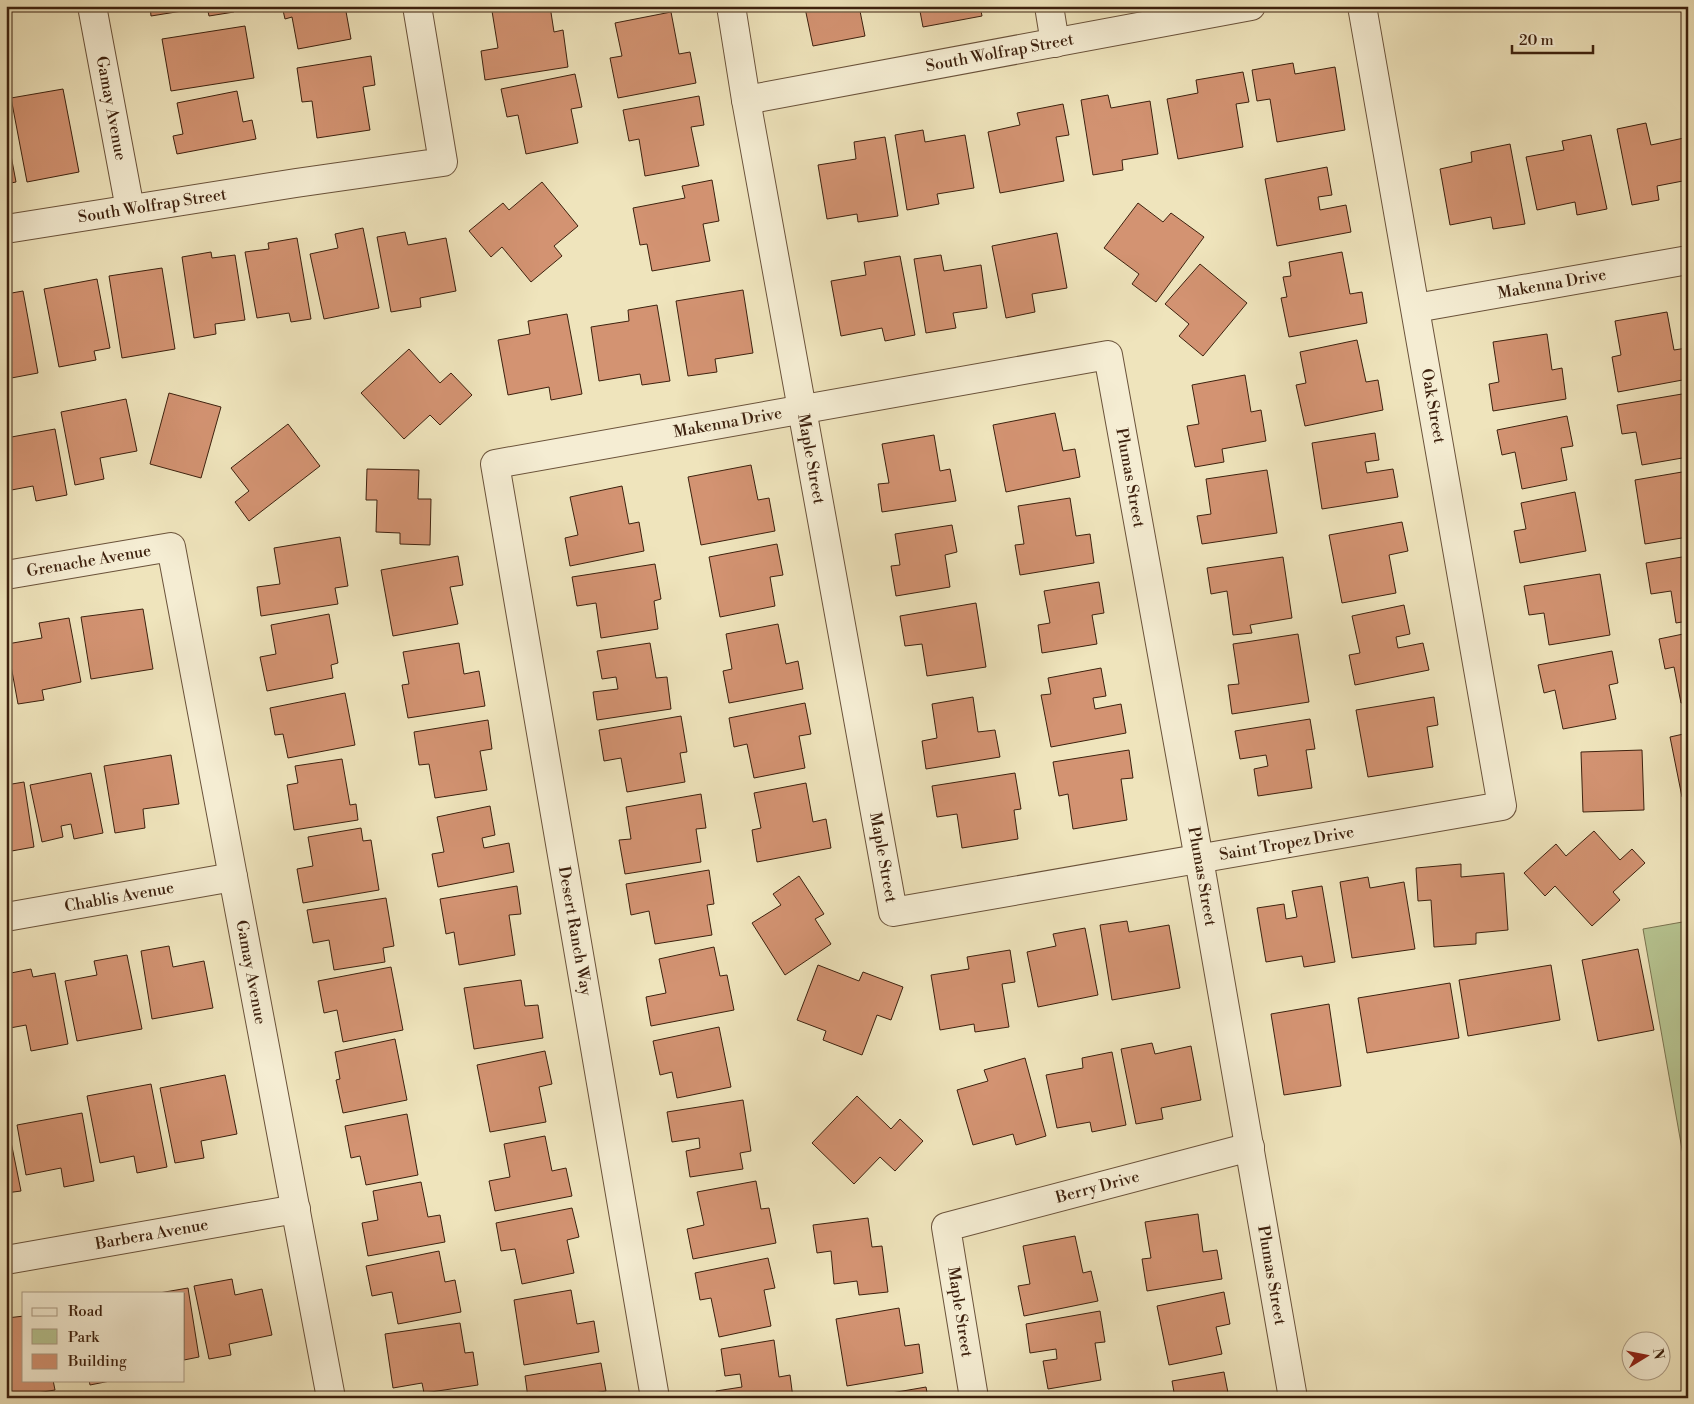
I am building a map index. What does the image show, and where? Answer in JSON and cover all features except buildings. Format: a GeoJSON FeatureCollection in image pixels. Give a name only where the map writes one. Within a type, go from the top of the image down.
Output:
{"type":"FeatureCollection","features":[{"type":"Feature","properties":{"kind":"street","name":"Gamay Avenue"},"geometry":{"type":"LineString","coordinates":[[92,6],[130,209]]}},
{"type":"Feature","properties":{"kind":"street","name":"South Wolfrap Street"},"geometry":{"type":"LineString","coordinates":[[6,229],[296,183],[443,162],[417,6]]}},
{"type":"Feature","properties":{"kind":"street","name":"Maple Street"},"geometry":{"type":"LineString","coordinates":[[731,6],[746,100],[893,912]]}},
{"type":"Feature","properties":{"kind":"street"},"geometry":{"type":"LineString","coordinates":[[1049,6],[1055,43]]}},
{"type":"Feature","properties":{"kind":"street","name":"South Wolfrap Street"},"geometry":{"type":"LineString","coordinates":[[746,100],[1251,6]]}},
{"type":"Feature","properties":{"kind":"street","name":"Oak Street"},"geometry":{"type":"LineString","coordinates":[[1362,6],[1502,806]]}},
{"type":"Feature","properties":{"kind":"street","name":"Makenna Drive"},"geometry":{"type":"LineString","coordinates":[[1416,308],[1688,260]]}},
{"type":"Feature","properties":{"kind":"street","name":"Makenna Drive"},"geometry":{"type":"LineString","coordinates":[[495,464],[1108,354]]}},
{"type":"Feature","properties":{"kind":"street","name":"Plumas Street"},"geometry":{"type":"LineString","coordinates":[[1108,354],[1293,1398]]}},
{"type":"Feature","properties":{"kind":"street","name":"Desert Ranch Way"},"geometry":{"type":"LineString","coordinates":[[495,464],[655,1398]]}},
{"type":"Feature","properties":{"kind":"street","name":"Gamay Avenue"},"geometry":{"type":"LineString","coordinates":[[172,547],[331,1398]]}},
{"type":"Feature","properties":{"kind":"street","name":"Grenache Avenue"},"geometry":{"type":"LineString","coordinates":[[6,575],[172,547]]}},
{"type":"Feature","properties":{"kind":"street","name":"Saint Tropez Drive"},"geometry":{"type":"LineString","coordinates":[[893,912],[1502,806]]}},
{"type":"Feature","properties":{"kind":"street","name":"Chablis Avenue"},"geometry":{"type":"LineString","coordinates":[[6,917],[233,877]]}},
{"type":"Feature","properties":{"kind":"street","name":"Berry Drive"},"geometry":{"type":"LineString","coordinates":[[946,1227],[1250,1147]]}},
{"type":"Feature","properties":{"kind":"street","name":"Barbera Avenue"},"geometry":{"type":"LineString","coordinates":[[6,1260],[296,1209]]}},
{"type":"Feature","properties":{"kind":"street","name":"Maple Street"},"geometry":{"type":"LineString","coordinates":[[946,1227],[974,1398]]}},
{"type":"Feature","properties":{"kind":"green space"},"geometry":{"type":"Polygon","coordinates":[[[1688,921],[1688,1183],[1643,929],[1688,921]]]}}]}
